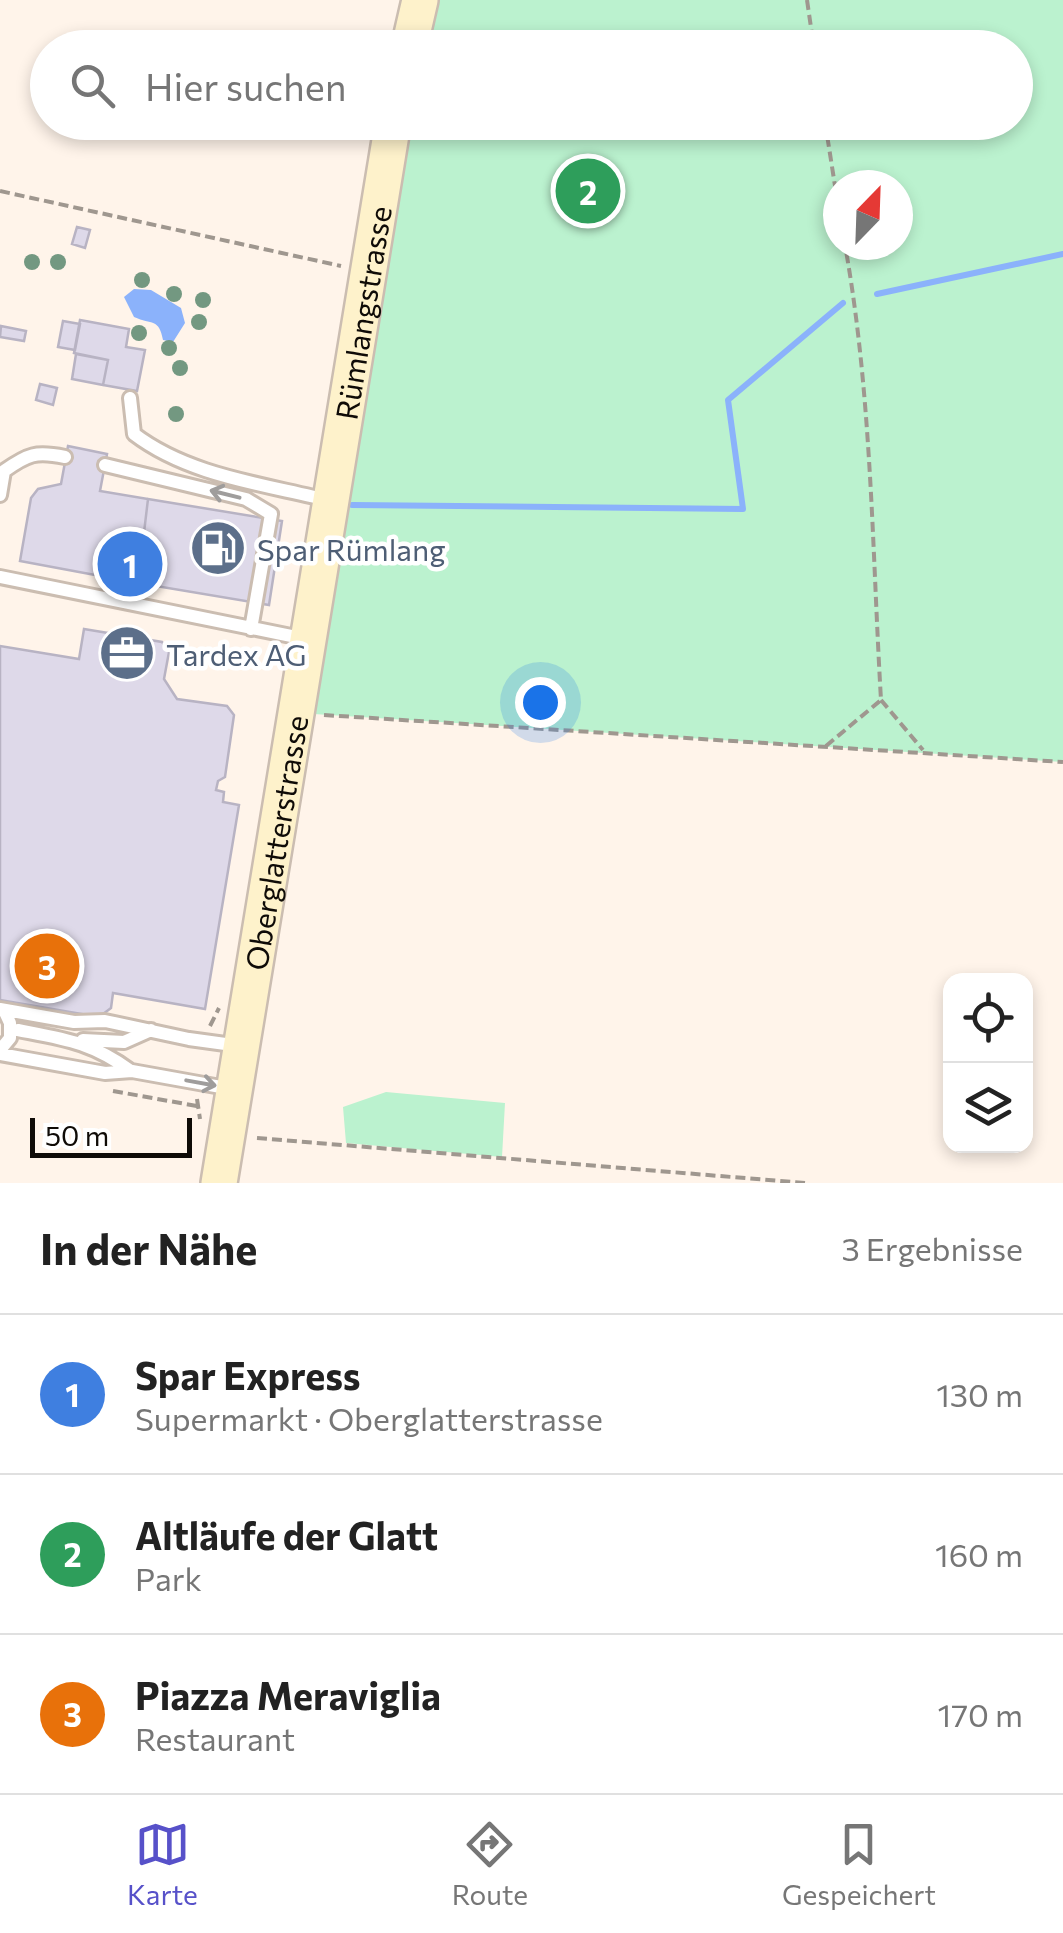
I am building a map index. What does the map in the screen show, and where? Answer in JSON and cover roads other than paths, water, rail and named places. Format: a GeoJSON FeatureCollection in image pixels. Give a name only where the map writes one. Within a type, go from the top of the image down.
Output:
{"type":"FeatureCollection","features":[{"type":"Feature","properties":{"kind":"street"},"geometry":{"type":"LineString","coordinates":[[413,30],[420,0]]}},
{"type":"Feature","properties":{"kind":"street","name":"Rümlangstrasse"},"geometry":{"type":"LineString","coordinates":[[333,501],[390,140]]}},
{"type":"Feature","properties":{"kind":"street","name":"Oberglatterstrasse"},"geometry":{"type":"LineString","coordinates":[[219,1183],[333,501]]}},
{"type":"Feature","properties":{"kind":"lane"},"geometry":{"type":"LineString","coordinates":[[130,398],[134,434],[158,452],[194,467],[333,501]]}},
{"type":"Feature","properties":{"kind":"lane"},"geometry":{"type":"LineString","coordinates":[[0,495],[2,470],[26,455],[48,453],[66,457]]}},
{"type":"Feature","properties":{"kind":"lane"},"geometry":{"type":"LineString","coordinates":[[105,465],[246,499],[271,514],[251,629]]}},
{"type":"Feature","properties":{"kind":"lane"},"geometry":{"type":"LineString","coordinates":[[0,577],[310,640]]}},
{"type":"Feature","properties":{"kind":"lane"},"geometry":{"type":"LineString","coordinates":[[2,1009],[74,1022],[105,1021],[242,1046]]}},
{"type":"Feature","properties":{"kind":"lane"},"geometry":{"type":"LineString","coordinates":[[2,1009],[10,1023],[10,1038],[0,1052],[105,1073],[132,1071],[235,1089]]}},
{"type":"Feature","properties":{"kind":"lane"},"geometry":{"type":"LineString","coordinates":[[18,1030],[76,1041],[124,1042],[152,1029]]}},
{"type":"Feature","properties":{"kind":"lane"},"geometry":{"type":"LineString","coordinates":[[76,1041],[104,1052],[132,1071]]}},
{"type":"Feature","properties":{"kind":"water"},"geometry":{"type":"Polygon","coordinates":[[[134,289],[151,290],[181,308],[185,323],[173,342],[163,340],[154,323],[134,317],[124,297],[134,289]]]}},
{"type":"Feature","properties":{"kind":"waterway"},"geometry":{"type":"LineString","coordinates":[[877,294],[1063,254]]}},
{"type":"Feature","properties":{"kind":"waterway"},"geometry":{"type":"LineString","coordinates":[[352,505],[743,509],[728,400],[843,303]]}},
{"type":"Feature","properties":{"kind":"place","name":"Altläufe der Glatt"},"geometry":{"type":"Point","coordinates":[588,191]}},
{"type":"Feature","properties":{"kind":"place","name":"Spar Rümlang"},"geometry":{"type":"Point","coordinates":[218,548]}},
{"type":"Feature","properties":{"kind":"place","name":"Spar Express"},"geometry":{"type":"Point","coordinates":[130,564]}},
{"type":"Feature","properties":{"kind":"place","name":"Tardex AG"},"geometry":{"type":"Point","coordinates":[127,653]}},
{"type":"Feature","properties":{"kind":"place","name":"Piazza Meraviglia"},"geometry":{"type":"Point","coordinates":[47,966]}}]}
